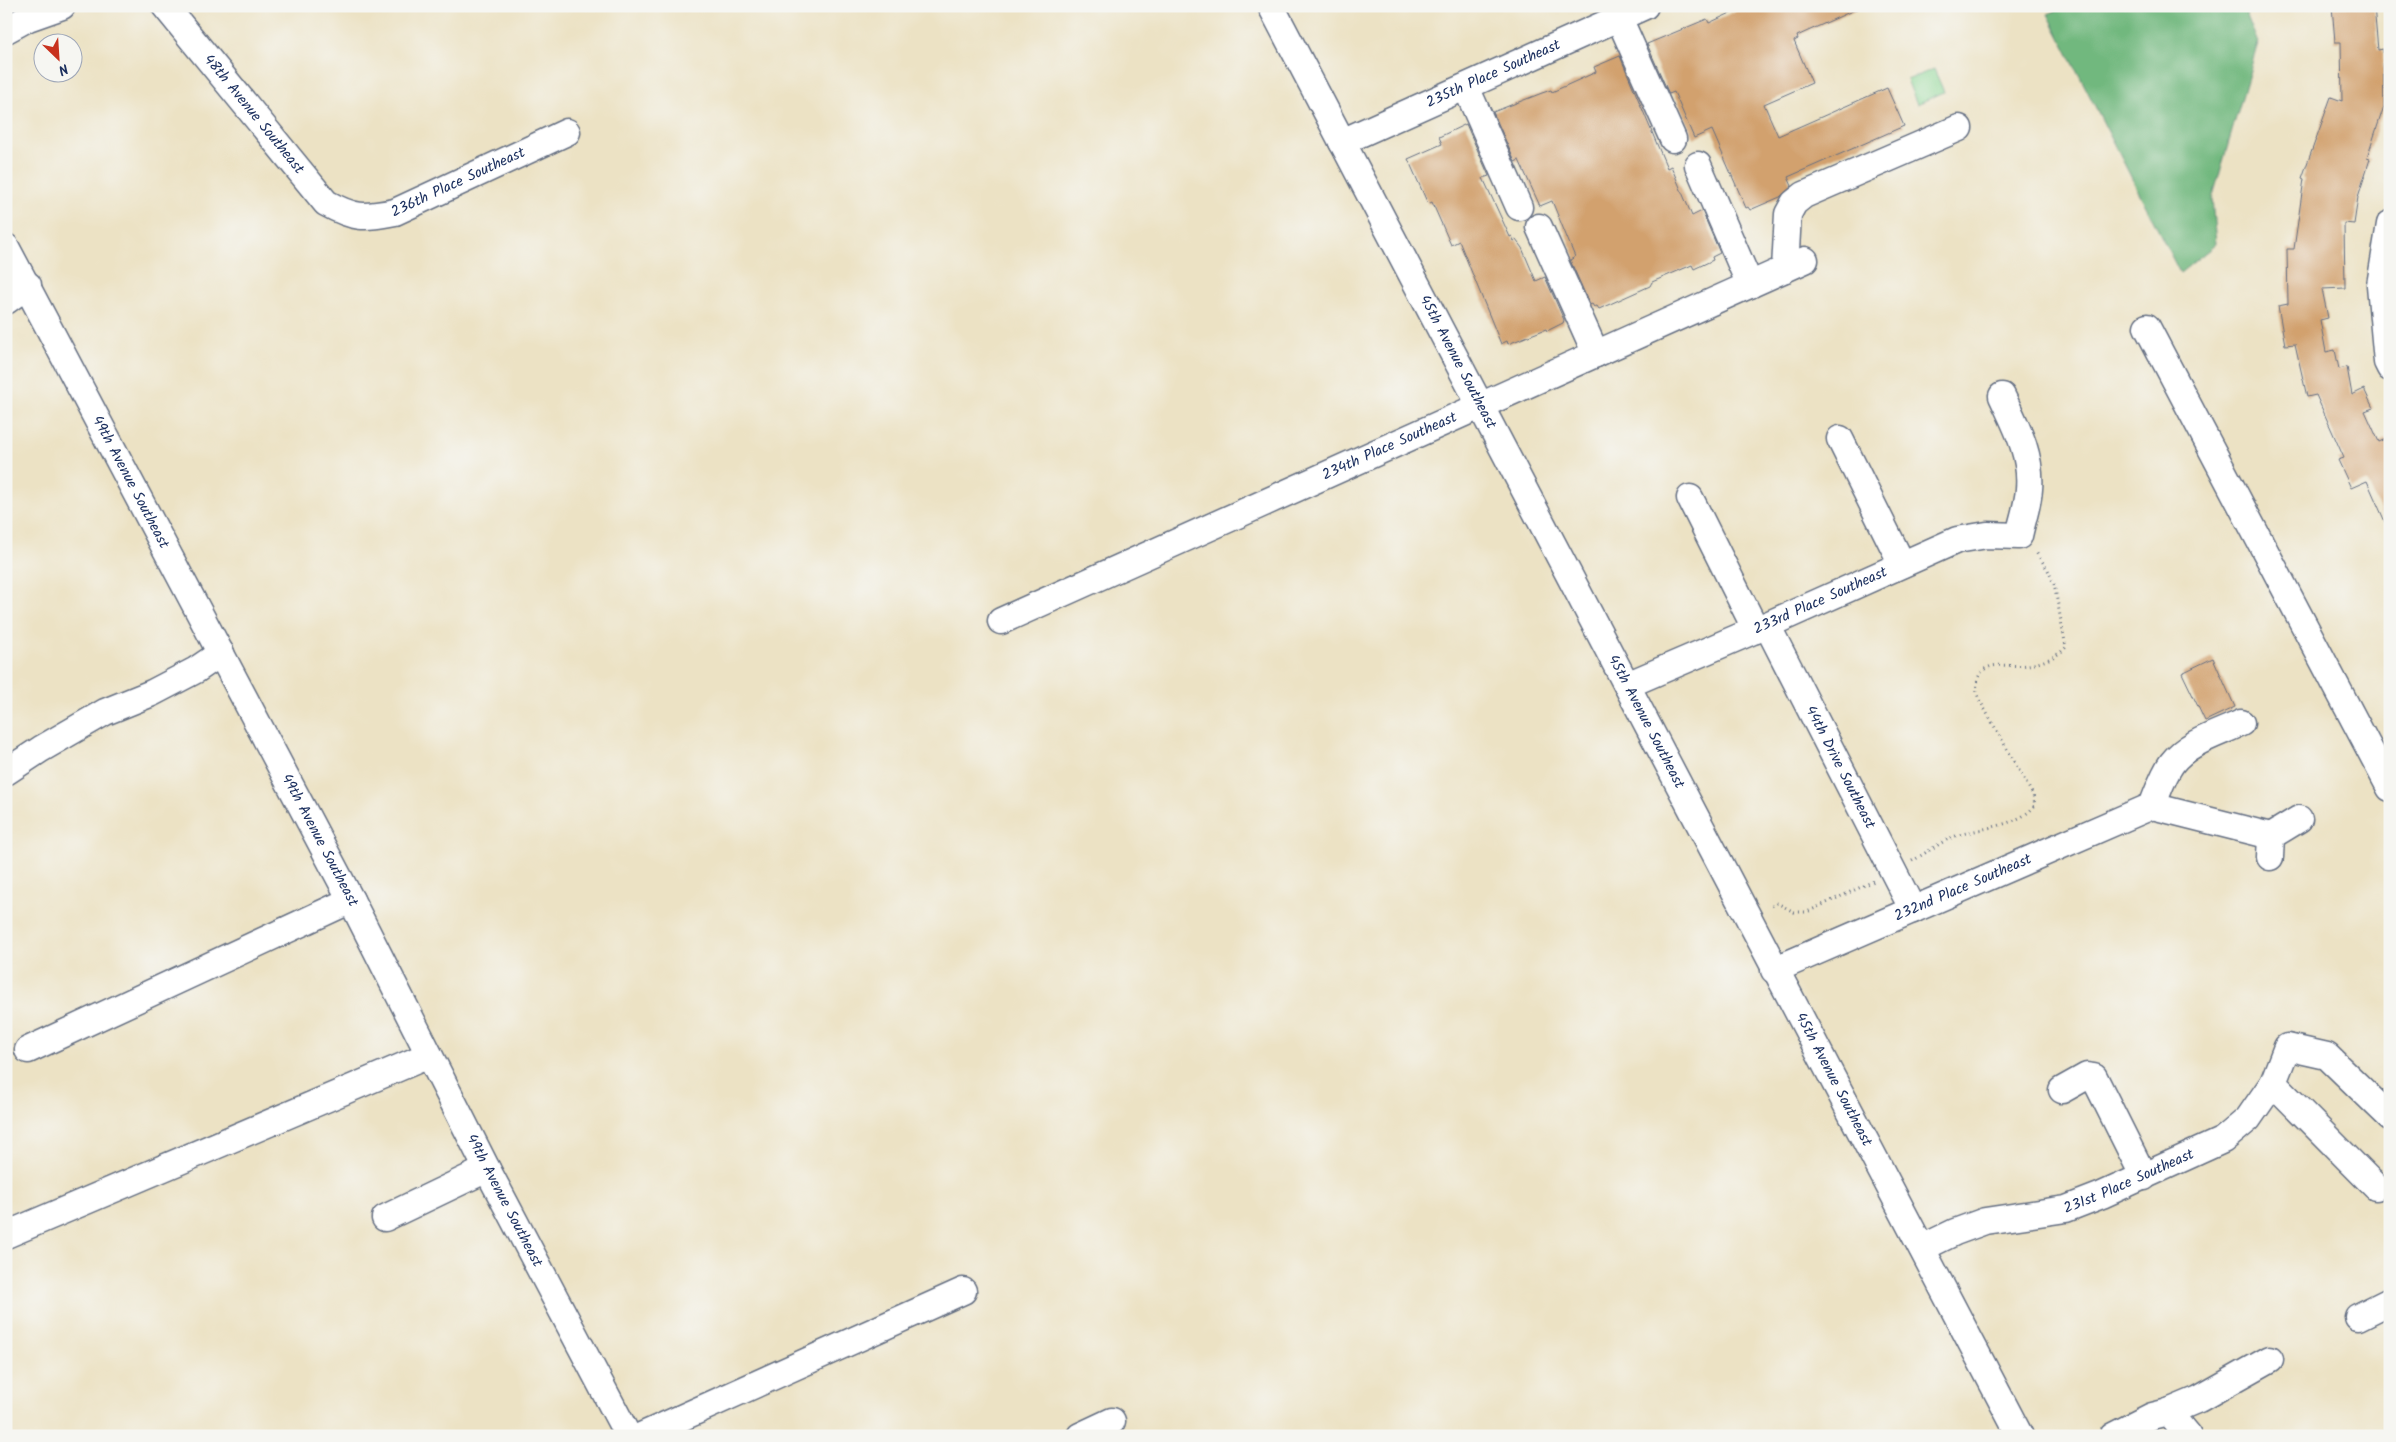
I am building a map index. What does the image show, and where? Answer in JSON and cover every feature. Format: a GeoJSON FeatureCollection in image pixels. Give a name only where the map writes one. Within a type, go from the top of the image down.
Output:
{"type":"FeatureCollection","features":[{"type":"Feature","properties":{"kind":"street"},"geometry":{"type":"LineString","coordinates":[[6,30],[28,18],[62,6]]}},
{"type":"Feature","properties":{"kind":"street","name":"48th Avenue Southeast"},"geometry":{"type":"LineString","coordinates":[[165,6],[326,203],[348,214]]}},
{"type":"Feature","properties":{"kind":"street","name":"45th Avenue Southeast"},"geometry":{"type":"LineString","coordinates":[[1271,6],[1627,685],[1774,970],[2020,1436]]}},
{"type":"Feature","properties":{"kind":"street","name":"235th Place Southeast"},"geometry":{"type":"LineString","coordinates":[[1342,142],[1645,6]]}},
{"type":"Feature","properties":{"kind":"street"},"geometry":{"type":"LineString","coordinates":[[1619,18],[1674,139]]}},
{"type":"Feature","properties":{"kind":"street"},"geometry":{"type":"LineString","coordinates":[[1466,86],[1519,207]]}},
{"type":"Feature","properties":{"kind":"street","name":"234th Place Southeast"},"geometry":{"type":"LineString","coordinates":[[1001,621],[1795,264],[1788,214],[1794,203],[1804,195],[1959,128]]}},
{"type":"Feature","properties":{"kind":"street","name":"236th Place Southeast"},"geometry":{"type":"LineString","coordinates":[[348,214],[368,217],[395,212],[566,132]]}},
{"type":"Feature","properties":{"kind":"street"},"geometry":{"type":"LineString","coordinates":[[1698,165],[1750,285]]}},
{"type":"Feature","properties":{"kind":"street"},"geometry":{"type":"LineString","coordinates":[[2390,224],[2380,285],[2387,362],[2390,368]]}},
{"type":"Feature","properties":{"kind":"street"},"geometry":{"type":"LineString","coordinates":[[1539,227],[1596,354]]}},
{"type":"Feature","properties":{"kind":"street","name":"49th Avenue Southeast"},"geometry":{"type":"LineString","coordinates":[[6,247],[351,900],[487,1170],[628,1436]]}},
{"type":"Feature","properties":{"kind":"street"},"geometry":{"type":"LineString","coordinates":[[6,301],[28,286]]}},
{"type":"Feature","properties":{"kind":"street"},"geometry":{"type":"LineString","coordinates":[[2147,327],[2390,788]]}},
{"type":"Feature","properties":{"kind":"street"},"geometry":{"type":"LineString","coordinates":[[2002,396],[2025,445],[2030,470],[2029,491],[2019,536]]}},
{"type":"Feature","properties":{"kind":"street"},"geometry":{"type":"LineString","coordinates":[[1840,439],[1902,564]]}},
{"type":"Feature","properties":{"kind":"street","name":"44th Drive Southeast"},"geometry":{"type":"LineString","coordinates":[[1690,498],[1913,910]]}},
{"type":"Feature","properties":{"kind":"street","name":"233rd Place Southeast"},"geometry":{"type":"LineString","coordinates":[[1627,685],[1762,628],[1957,540],[1987,536],[2019,536]]}},
{"type":"Feature","properties":{"kind":"street"},"geometry":{"type":"LineString","coordinates":[[6,772],[41,749],[106,712],[152,693],[196,670],[221,653]]}},
{"type":"Feature","properties":{"kind":"street"},"geometry":{"type":"LineString","coordinates":[[2241,723],[2189,747],[2179,755],[2171,765],[2152,806],[2270,847],[2299,819]]}},
{"type":"Feature","properties":{"kind":"street","name":"232nd Place Southeast"},"geometry":{"type":"LineString","coordinates":[[1774,970],[2152,806]]}},
{"type":"Feature","properties":{"kind":"street"},"geometry":{"type":"LineString","coordinates":[[28,1050],[351,900]]}},
{"type":"Feature","properties":{"kind":"street","name":"231st Place Southeast"},"geometry":{"type":"LineString","coordinates":[[1922,1248],[1955,1232],[1985,1221],[2066,1209],[2144,1177],[2223,1140],[2248,1119],[2273,1083],[2287,1047],[2327,1056],[2387,1109]]}},
{"type":"Feature","properties":{"kind":"street"},"geometry":{"type":"LineString","coordinates":[[6,1235],[429,1055]]}},
{"type":"Feature","properties":{"kind":"street"},"geometry":{"type":"LineString","coordinates":[[2062,1090],[2087,1076],[2094,1077],[2144,1177]]}},
{"type":"Feature","properties":{"kind":"street"},"geometry":{"type":"LineString","coordinates":[[2273,1083],[2376,1187]]}},
{"type":"Feature","properties":{"kind":"street"},"geometry":{"type":"LineString","coordinates":[[385,1218],[487,1170]]}},
{"type":"Feature","properties":{"kind":"street"},"geometry":{"type":"LineString","coordinates":[[641,1436],[964,1291]]}},
{"type":"Feature","properties":{"kind":"street"},"geometry":{"type":"LineString","coordinates":[[2358,1317],[2390,1301]]}},
{"type":"Feature","properties":{"kind":"street"},"geometry":{"type":"LineString","coordinates":[[2113,1436],[2152,1416],[2168,1412],[2199,1399],[2270,1359]]}},
{"type":"Feature","properties":{"kind":"street"},"geometry":{"type":"LineString","coordinates":[[2168,1412],[2188,1436]]}},
{"type":"Feature","properties":{"kind":"street"},"geometry":{"type":"LineString","coordinates":[[1080,1436],[1112,1422]]}},
{"type":"Feature","properties":{"kind":"path"},"geometry":{"type":"LineString","coordinates":[[1772,906],[1777,903],[1794,912],[1807,912],[1893,871],[1955,836],[2003,824],[2027,813],[2035,805],[2033,795],[1979,698],[1976,689],[1980,676],[1986,668],[1996,665],[2034,664],[2062,651],[2066,647],[2054,584],[2037,553],[2019,536]]}},
{"type":"Feature","properties":{"kind":"green space"},"geometry":{"type":"Polygon","coordinates":[[[2067,6],[2243,6],[2258,43],[2212,199],[2216,244],[2180,273],[2048,14],[2067,6]]]}},
{"type":"Feature","properties":{"kind":"green space"},"geometry":{"type":"Polygon","coordinates":[[[1934,69],[1944,92],[1917,104],[1907,80],[1934,69]]]}},
{"type":"Feature","properties":{"kind":"building"},"geometry":{"type":"Polygon","coordinates":[[[1746,6],[1863,6],[1797,36],[1798,39],[1794,41],[1812,83],[1764,104],[1778,136],[1887,88],[1904,126],[1788,177],[1792,186],[1780,197],[1750,210],[1748,207],[1746,208],[1712,130],[1694,138],[1674,92],[1669,94],[1647,44],[1707,19],[1709,23],[1746,6]]]}},
{"type":"Feature","properties":{"kind":"building"},"geometry":{"type":"Polygon","coordinates":[[[2332,6],[2374,6],[2378,50],[2383,49],[2384,106],[2367,158],[2370,159],[2358,197],[2354,224],[2344,223],[2345,288],[2322,289],[2328,318],[2320,320],[2326,352],[2335,350],[2339,369],[2347,367],[2352,395],[2364,389],[2373,408],[2365,411],[2379,442],[2390,437],[2390,533],[2367,481],[2351,488],[2338,460],[2344,458],[2316,395],[2307,397],[2295,344],[2285,345],[2278,306],[2288,304],[2287,249],[2294,249],[2304,179],[2302,178],[2331,97],[2342,101],[2341,42],[2335,42],[2332,6]]]}},
{"type":"Feature","properties":{"kind":"building"},"geometry":{"type":"Polygon","coordinates":[[[1620,56],[1667,168],[1671,166],[1692,216],[1702,211],[1720,253],[1712,257],[1713,260],[1694,269],[1692,265],[1652,282],[1650,286],[1599,309],[1597,306],[1590,305],[1570,260],[1575,257],[1552,201],[1540,206],[1519,160],[1515,162],[1493,112],[1542,93],[1551,90],[1552,92],[1596,72],[1594,67],[1620,56]]]}},
{"type":"Feature","properties":{"kind":"building"},"geometry":{"type":"Polygon","coordinates":[[[1466,124],[1489,176],[1483,178],[1510,237],[1512,236],[1514,241],[1516,240],[1522,248],[1536,281],[1545,277],[1564,320],[1563,323],[1547,331],[1546,329],[1508,344],[1507,341],[1501,344],[1459,241],[1451,245],[1432,202],[1428,204],[1408,159],[1442,144],[1439,137],[1466,124]]]}},
{"type":"Feature","properties":{"kind":"building"},"geometry":{"type":"Polygon","coordinates":[[[2213,658],[2235,707],[2205,721],[2182,673],[2213,658]]]}}]}
